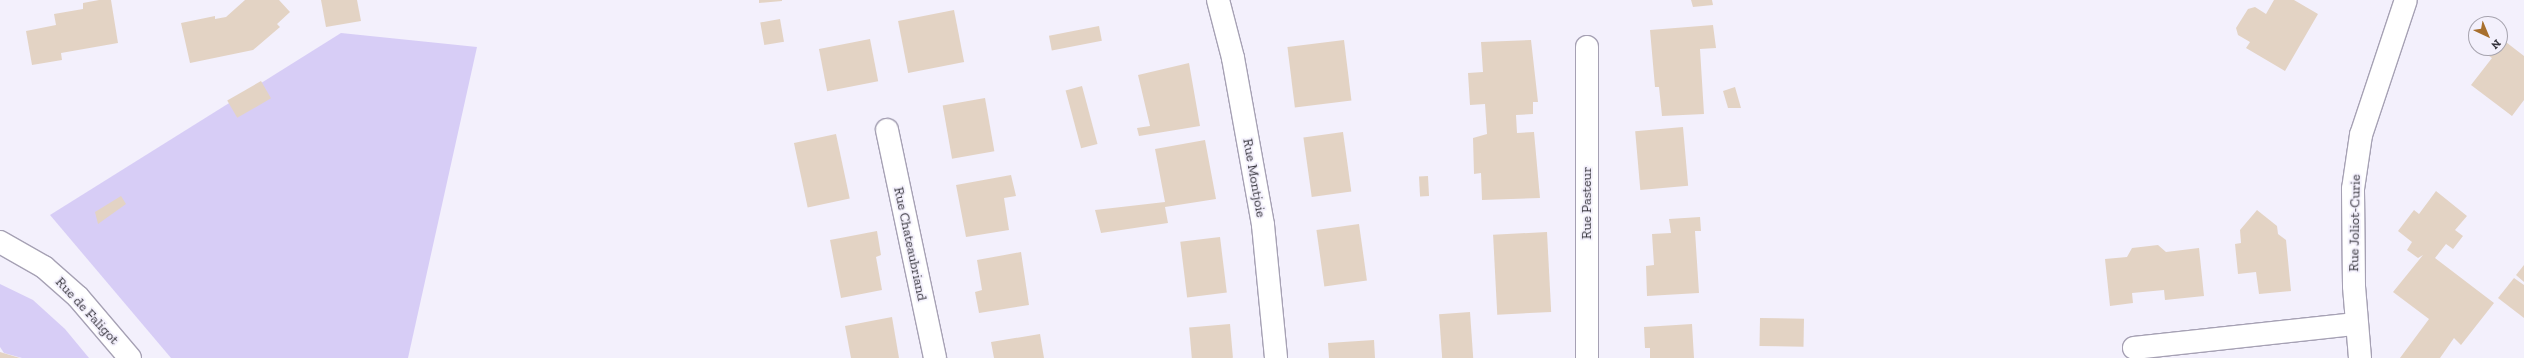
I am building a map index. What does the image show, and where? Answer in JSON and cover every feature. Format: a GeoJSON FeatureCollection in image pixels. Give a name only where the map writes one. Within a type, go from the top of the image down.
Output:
{"type":"FeatureCollection","features":[{"type":"Feature","properties":{"kind":"street","name":"Rue Montjoie"},"geometry":{"type":"LineString","coordinates":[[1218,0],[1233,58],[1263,225],[1276,358]]}},
{"type":"Feature","properties":{"kind":"street","name":"Rue Joliot-Curie"},"geometry":{"type":"LineString","coordinates":[[2360,358],[2356,324],[2353,189],[2361,135],[2406,0]]}},
{"type":"Feature","properties":{"kind":"street","name":"Rue Pasteur"},"geometry":{"type":"LineString","coordinates":[[1587,47],[1587,358]]}},
{"type":"Feature","properties":{"kind":"street","name":"Rue Chateaubriand"},"geometry":{"type":"LineString","coordinates":[[887,130],[935,358]]}},
{"type":"Feature","properties":{"kind":"street","name":"Rue de Faligot"},"geometry":{"type":"LineString","coordinates":[[0,242],[50,272],[78,297],[130,358]]}},
{"type":"Feature","properties":{"kind":"street"},"geometry":{"type":"LineString","coordinates":[[2134,348],[2356,324]]}},
{"type":"Feature","properties":{"kind":"shaded area"},"geometry":{"type":"Polygon","coordinates":[[[341,33],[477,47],[408,358],[171,358],[50,215],[341,33]]]}},
{"type":"Feature","properties":{"kind":"shaded area"},"geometry":{"type":"Polygon","coordinates":[[[0,284],[33,300],[65,329],[89,358],[22,358],[4,353],[0,347],[0,284]]]}},
{"type":"Feature","properties":{"kind":"building"},"geometry":{"type":"Polygon","coordinates":[[[99,0],[111,0],[118,43],[61,53],[62,60],[32,65],[26,31],[56,25],[54,14],[83,9],[83,3],[99,0]]]}},
{"type":"Feature","properties":{"kind":"building"},"geometry":{"type":"Polygon","coordinates":[[[245,0],[279,0],[290,12],[277,24],[280,27],[253,50],[190,63],[181,23],[215,16],[215,19],[226,17],[245,0]]]}},
{"type":"Feature","properties":{"kind":"building"},"geometry":{"type":"Polygon","coordinates":[[[321,0],[357,0],[361,21],[326,27],[321,0]]]}},
{"type":"Feature","properties":{"kind":"building"},"geometry":{"type":"Polygon","coordinates":[[[759,0],[782,0],[782,1],[759,3],[759,0]]]}},
{"type":"Feature","properties":{"kind":"building"},"geometry":{"type":"Polygon","coordinates":[[[1691,0],[1712,0],[1713,5],[1693,7],[1691,0]]]}},
{"type":"Feature","properties":{"kind":"building"},"geometry":{"type":"Polygon","coordinates":[[[2274,0],[2294,0],[2318,14],[2285,71],[2246,48],[2250,42],[2238,35],[2236,28],[2248,9],[2255,7],[2266,14],[2274,0]]]}},
{"type":"Feature","properties":{"kind":"building"},"geometry":{"type":"Polygon","coordinates":[[[954,10],[964,62],[908,73],[898,21],[954,10]]]}},
{"type":"Feature","properties":{"kind":"building"},"geometry":{"type":"Polygon","coordinates":[[[780,19],[784,42],[764,45],[760,22],[780,19]]]}},
{"type":"Feature","properties":{"kind":"building"},"geometry":{"type":"Polygon","coordinates":[[[1713,25],[1716,48],[1700,49],[1704,114],[1662,116],[1659,87],[1655,87],[1650,30],[1713,25]]]}},
{"type":"Feature","properties":{"kind":"building"},"geometry":{"type":"Polygon","coordinates":[[[1099,26],[1102,41],[1052,50],[1049,36],[1099,26]]]}},
{"type":"Feature","properties":{"kind":"building"},"geometry":{"type":"Polygon","coordinates":[[[870,39],[878,81],[827,91],[819,49],[870,39]]]}},
{"type":"Feature","properties":{"kind":"building"},"geometry":{"type":"Polygon","coordinates":[[[1344,40],[1351,101],[1295,107],[1287,47],[1344,40]]]}},
{"type":"Feature","properties":{"kind":"building"},"geometry":{"type":"Polygon","coordinates":[[[1531,40],[1538,102],[1533,102],[1533,114],[1516,115],[1517,133],[1534,132],[1540,198],[1482,200],[1481,173],[1474,174],[1473,138],[1487,134],[1485,104],[1470,105],[1468,73],[1483,72],[1481,42],[1531,40]]]}},
{"type":"Feature","properties":{"kind":"building"},"geometry":{"type":"Polygon","coordinates":[[[2508,44],[2524,56],[2524,100],[2512,116],[2471,85],[2492,58],[2489,56],[2508,56],[2508,44]]]}},
{"type":"Feature","properties":{"kind":"building"},"geometry":{"type":"Polygon","coordinates":[[[1189,63],[1200,126],[1139,136],[1137,128],[1150,126],[1138,75],[1189,63]]]}},
{"type":"Feature","properties":{"kind":"building"},"geometry":{"type":"Polygon","coordinates":[[[261,81],[271,98],[237,118],[227,101],[261,81]]]}},
{"type":"Feature","properties":{"kind":"building"},"geometry":{"type":"Polygon","coordinates":[[[1082,86],[1098,144],[1081,148],[1066,90],[1082,86]]]}},
{"type":"Feature","properties":{"kind":"building"},"geometry":{"type":"Polygon","coordinates":[[[1735,87],[1741,108],[1728,108],[1723,91],[1735,87]]]}},
{"type":"Feature","properties":{"kind":"building"},"geometry":{"type":"Polygon","coordinates":[[[985,98],[994,151],[952,159],[943,105],[985,98]]]}},
{"type":"Feature","properties":{"kind":"building"},"geometry":{"type":"Polygon","coordinates":[[[1683,127],[1688,186],[1640,190],[1635,131],[1683,127]]]}},
{"type":"Feature","properties":{"kind":"building"},"geometry":{"type":"Polygon","coordinates":[[[1343,132],[1351,191],[1312,197],[1303,138],[1343,132]]]}},
{"type":"Feature","properties":{"kind":"building"},"geometry":{"type":"Polygon","coordinates":[[[836,134],[850,199],[808,207],[794,143],[836,134]]]}},
{"type":"Feature","properties":{"kind":"building"},"geometry":{"type":"Polygon","coordinates":[[[1205,140],[1216,199],[1165,207],[1168,223],[1101,233],[1095,210],[1165,202],[1155,149],[1205,140]]]}},
{"type":"Feature","properties":{"kind":"building"},"geometry":{"type":"Polygon","coordinates":[[[1011,175],[1016,196],[1004,198],[1009,230],[966,237],[956,185],[1011,175]]]}},
{"type":"Feature","properties":{"kind":"building"},"geometry":{"type":"Polygon","coordinates":[[[1419,176],[1428,176],[1429,196],[1420,196],[1419,176]]]}},
{"type":"Feature","properties":{"kind":"building"},"geometry":{"type":"Polygon","coordinates":[[[2436,191],[2467,216],[2455,230],[2463,236],[2453,249],[2446,244],[2435,258],[2494,303],[2461,345],[2454,338],[2440,358],[2400,358],[2429,319],[2393,292],[2423,255],[2418,258],[2407,250],[2412,242],[2398,231],[2414,210],[2419,214],[2436,191]]]}},
{"type":"Feature","properties":{"kind":"building"},"geometry":{"type":"Polygon","coordinates":[[[121,196],[126,204],[98,224],[95,212],[121,196]]]}},
{"type":"Feature","properties":{"kind":"building"},"geometry":{"type":"Polygon","coordinates":[[[2257,210],[2277,226],[2278,234],[2286,240],[2291,291],[2259,294],[2256,272],[2238,274],[2235,244],[2241,243],[2240,230],[2257,210]]]}},
{"type":"Feature","properties":{"kind":"building"},"geometry":{"type":"Polygon","coordinates":[[[1700,217],[1701,231],[1695,231],[1699,293],[1647,296],[1646,266],[1654,265],[1652,234],[1671,233],[1669,219],[1700,217]]]}},
{"type":"Feature","properties":{"kind":"building"},"geometry":{"type":"Polygon","coordinates":[[[1359,224],[1367,280],[1324,286],[1316,230],[1359,224]]]}},
{"type":"Feature","properties":{"kind":"building"},"geometry":{"type":"Polygon","coordinates":[[[877,231],[881,255],[876,257],[882,290],[841,298],[830,240],[877,231]]]}},
{"type":"Feature","properties":{"kind":"building"},"geometry":{"type":"Polygon","coordinates":[[[1547,232],[1551,312],[1497,315],[1493,235],[1547,232]]]}},
{"type":"Feature","properties":{"kind":"building"},"geometry":{"type":"Polygon","coordinates":[[[1220,237],[1227,293],[1187,297],[1180,242],[1220,237]]]}},
{"type":"Feature","properties":{"kind":"building"},"geometry":{"type":"Polygon","coordinates":[[[2158,245],[2166,252],[2199,248],[2204,296],[2165,300],[2164,290],[2132,293],[2133,303],[2110,306],[2105,259],[2127,257],[2132,248],[2158,245]]]}},
{"type":"Feature","properties":{"kind":"building"},"geometry":{"type":"Polygon","coordinates":[[[1021,252],[1029,305],[979,313],[975,292],[982,290],[977,260],[1021,252]]]}},
{"type":"Feature","properties":{"kind":"building"},"geometry":{"type":"Polygon","coordinates":[[[2524,265],[2524,282],[2516,275],[2524,265]]]}},
{"type":"Feature","properties":{"kind":"building"},"geometry":{"type":"Polygon","coordinates":[[[2514,278],[2524,285],[2524,318],[2498,298],[2514,278]]]}},
{"type":"Feature","properties":{"kind":"building"},"geometry":{"type":"Polygon","coordinates":[[[1470,312],[1473,358],[1442,358],[1439,314],[1470,312]]]}},
{"type":"Feature","properties":{"kind":"building"},"geometry":{"type":"Polygon","coordinates":[[[892,317],[899,358],[851,358],[845,326],[892,317]]]}},
{"type":"Feature","properties":{"kind":"building"},"geometry":{"type":"Polygon","coordinates":[[[1760,318],[1804,319],[1804,347],[1760,346],[1760,318]]]}},
{"type":"Feature","properties":{"kind":"building"},"geometry":{"type":"Polygon","coordinates":[[[1230,324],[1233,358],[1192,358],[1189,328],[1230,324]]]}},
{"type":"Feature","properties":{"kind":"building"},"geometry":{"type":"Polygon","coordinates":[[[1692,324],[1694,358],[1650,358],[1650,348],[1645,348],[1644,327],[1692,324]]]}},
{"type":"Feature","properties":{"kind":"building"},"geometry":{"type":"Polygon","coordinates":[[[1040,334],[1044,358],[994,358],[991,342],[1040,334]]]}},
{"type":"Feature","properties":{"kind":"building"},"geometry":{"type":"Polygon","coordinates":[[[1374,340],[1375,358],[1329,358],[1328,343],[1374,340]]]}},
{"type":"Feature","properties":{"kind":"building"},"geometry":{"type":"Polygon","coordinates":[[[0,352],[20,358],[0,358],[0,352]]]}}]}
